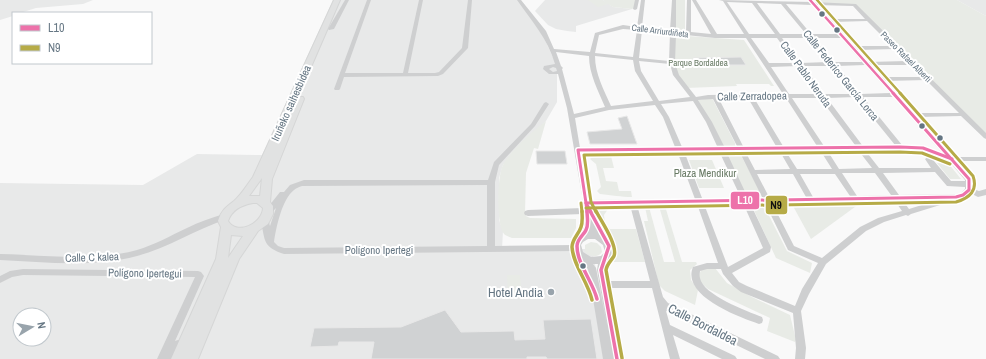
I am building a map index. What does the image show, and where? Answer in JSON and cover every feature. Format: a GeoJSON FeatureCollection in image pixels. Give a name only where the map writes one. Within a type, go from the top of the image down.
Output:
{"type":"FeatureCollection","features":[{"type":"Feature","properties":{"kind":"highway","name":"Iruñeko saihesbidea"},"geometry":{"type":"LineString","coordinates":[[238,203],[257,179],[337,0]]}},
{"type":"Feature","properties":{"kind":"highway","name":"Iruñeko saihesbidea"},"geometry":{"type":"LineString","coordinates":[[266,211],[267,179],[343,0]]}},
{"type":"Feature","properties":{"kind":"highway"},"geometry":{"type":"LineString","coordinates":[[178,359],[222,259],[225,222],[232,206],[253,199],[266,211],[234,257],[191,359]]}},
{"type":"Feature","properties":{"kind":"highway"},"geometry":{"type":"LineString","coordinates":[[225,222],[231,231],[238,232],[254,229]]}},
{"type":"Feature","properties":{"kind":"street"},"geometry":{"type":"LineString","coordinates":[[331,29],[347,0]]}},
{"type":"Feature","properties":{"kind":"street"},"geometry":{"type":"LineString","coordinates":[[338,89],[369,0]]}},
{"type":"Feature","properties":{"kind":"street"},"geometry":{"type":"LineString","coordinates":[[406,75],[421,0]]}},
{"type":"Feature","properties":{"kind":"street"},"geometry":{"type":"LineString","coordinates":[[343,75],[436,75],[441,73],[465,48],[470,0]]}},
{"type":"Feature","properties":{"kind":"street"},"geometry":{"type":"LineString","coordinates":[[516,0],[544,38],[555,61],[553,65]]}},
{"type":"Feature","properties":{"kind":"street"},"geometry":{"type":"LineString","coordinates":[[519,0],[538,24],[553,50],[560,69],[572,116],[586,203],[587,228],[578,244],[579,251],[592,268],[608,359]]}},
{"type":"Feature","properties":{"kind":"street"},"geometry":{"type":"LineString","coordinates":[[635,9],[637,0]]}},
{"type":"Feature","properties":{"kind":"street"},"geometry":{"type":"LineString","coordinates":[[643,0],[636,59],[640,78],[658,103],[679,148],[725,269],[736,284],[744,289],[797,311]]}},
{"type":"Feature","properties":{"kind":"street"},"geometry":{"type":"LineString","coordinates":[[674,0],[672,64],[676,75],[694,98],[709,122],[767,250],[725,269],[707,266],[696,269],[694,276],[696,282],[706,294],[713,299],[759,320]]}},
{"type":"Feature","properties":{"kind":"street"},"geometry":{"type":"LineString","coordinates":[[688,34],[689,0]]}},
{"type":"Feature","properties":{"kind":"street"},"geometry":{"type":"LineString","coordinates":[[694,0],[715,36]]}},
{"type":"Feature","properties":{"kind":"street","name":"Paseo Rafael Alberti"},"geometry":{"type":"LineString","coordinates":[[721,0],[783,3],[812,2],[854,5],[986,137]]}},
{"type":"Feature","properties":{"kind":"street"},"geometry":{"type":"LineString","coordinates":[[724,0],[855,198]]}},
{"type":"Feature","properties":{"kind":"street","name":"Calle Pablo Neruda"},"geometry":{"type":"LineString","coordinates":[[753,1],[908,213]]}},
{"type":"Feature","properties":{"kind":"street"},"geometry":{"type":"LineString","coordinates":[[812,2],[969,179],[969,187]]}},
{"type":"Feature","properties":{"kind":"street","name":"Calle Federico García Lorca"},"geometry":{"type":"LineString","coordinates":[[783,3],[900,147]]}},
{"type":"Feature","properties":{"kind":"street"},"geometry":{"type":"LineString","coordinates":[[829,21],[866,20]]}},
{"type":"Feature","properties":{"kind":"street","name":"Calle Arriurdiñeta"},"geometry":{"type":"LineString","coordinates":[[609,108],[593,73],[592,54],[597,34],[620,27],[715,36],[842,36]]}},
{"type":"Feature","properties":{"kind":"street"},"geometry":{"type":"LineString","coordinates":[[853,48],[893,48]]}},
{"type":"Feature","properties":{"kind":"street"},"geometry":{"type":"LineString","coordinates":[[553,50],[672,64]]}},
{"type":"Feature","properties":{"kind":"street"},"geometry":{"type":"LineString","coordinates":[[766,64],[912,63]]}},
{"type":"Feature","properties":{"kind":"street"},"geometry":{"type":"LineString","coordinates":[[560,69],[553,65],[548,66],[546,69],[549,73],[554,73],[562,79]]}},
{"type":"Feature","properties":{"kind":"street"},"geometry":{"type":"LineString","coordinates":[[554,73],[560,69]]}},
{"type":"Feature","properties":{"kind":"street"},"geometry":{"type":"LineString","coordinates":[[881,79],[924,79]]}},
{"type":"Feature","properties":{"kind":"street","name":"Calle Zerradopea"},"geometry":{"type":"LineString","coordinates":[[609,108],[715,97],[895,95]]}},
{"type":"Feature","properties":{"kind":"street"},"geometry":{"type":"LineString","coordinates":[[750,96],[811,199]]}},
{"type":"Feature","properties":{"kind":"street"},"geometry":{"type":"LineString","coordinates":[[715,97],[791,248],[823,262]]}},
{"type":"Feature","properties":{"kind":"street"},"geometry":{"type":"LineString","coordinates":[[491,249],[491,182],[496,164],[533,125],[546,104]]}},
{"type":"Feature","properties":{"kind":"street"},"geometry":{"type":"LineString","coordinates":[[572,116],[609,108]]}},
{"type":"Feature","properties":{"kind":"street"},"geometry":{"type":"LineString","coordinates":[[913,115],[959,115]]}},
{"type":"Feature","properties":{"kind":"street"},"geometry":{"type":"LineString","coordinates":[[578,150],[900,147],[923,148],[950,159]]}},
{"type":"Feature","properties":{"kind":"street"},"geometry":{"type":"LineString","coordinates":[[986,159],[928,159],[949,184],[969,187],[978,194],[986,192]]}},
{"type":"Feature","properties":{"kind":"street"},"geometry":{"type":"LineString","coordinates":[[752,172],[938,170]]}},
{"type":"Feature","properties":{"kind":"street"},"geometry":{"type":"LineString","coordinates":[[270,243],[266,211],[290,188],[304,183],[491,182]]}},
{"type":"Feature","properties":{"kind":"street"},"geometry":{"type":"LineString","coordinates":[[800,359],[801,348],[797,311],[805,292],[823,262],[863,229],[881,220],[908,213],[956,197],[969,187]]}},
{"type":"Feature","properties":{"kind":"street"},"geometry":{"type":"LineString","coordinates":[[270,243],[271,235],[283,200],[290,188]]}},
{"type":"Feature","properties":{"kind":"street"},"geometry":{"type":"LineString","coordinates":[[586,203],[956,197]]}},
{"type":"Feature","properties":{"kind":"street","name":"Calle Bordaldea"},"geometry":{"type":"LineString","coordinates":[[633,202],[659,299],[665,306],[775,359]]}},
{"type":"Feature","properties":{"kind":"street"},"geometry":{"type":"LineString","coordinates":[[586,203],[590,212],[592,227],[596,236]]}},
{"type":"Feature","properties":{"kind":"street"},"geometry":{"type":"LineString","coordinates":[[528,213],[586,211]]}},
{"type":"Feature","properties":{"kind":"street","name":"Calle C kalea"},"geometry":{"type":"LineString","coordinates":[[0,257],[89,259],[121,257],[151,248],[201,225],[225,222]]}},
{"type":"Feature","properties":{"kind":"street"},"geometry":{"type":"LineString","coordinates":[[582,238],[596,236],[604,240],[609,246],[609,253],[602,263],[601,270],[617,359]]}},
{"type":"Feature","properties":{"kind":"street","name":"Polígono Ipertegi"},"geometry":{"type":"LineString","coordinates":[[270,243],[275,248],[284,251],[491,249],[579,251]]}},
{"type":"Feature","properties":{"kind":"street"},"geometry":{"type":"LineString","coordinates":[[579,251],[592,261],[604,259]]}},
{"type":"Feature","properties":{"kind":"street","name":"Polígono Ipertegui"},"geometry":{"type":"LineString","coordinates":[[0,280],[10,274],[24,272],[198,274],[200,276],[162,359]]}},
{"type":"Feature","properties":{"kind":"street"},"geometry":{"type":"LineString","coordinates":[[604,285],[655,284]]}},
{"type":"Feature","properties":{"kind":"street"},"geometry":{"type":"LineString","coordinates":[[169,359],[175,351],[187,324],[205,298]]}},
{"type":"Feature","properties":{"kind":"street"},"geometry":{"type":"LineString","coordinates":[[659,299],[676,359]]}},
{"type":"Feature","properties":{"kind":"street"},"geometry":{"type":"LineString","coordinates":[[667,328],[732,359]]}},
{"type":"Feature","properties":{"kind":"shaded area"},"geometry":{"type":"Polygon","coordinates":[[[0,0],[93,0],[83,4],[36,8],[23,12],[12,12],[12,16],[0,20],[0,0]]]}},
{"type":"Feature","properties":{"kind":"shaded area"},"geometry":{"type":"Polygon","coordinates":[[[333,0],[520,0],[544,38],[557,66],[557,102],[546,121],[511,154],[503,165],[499,178],[499,220],[503,231],[502,249],[592,249],[614,359],[0,359],[0,183],[143,185],[197,154],[262,155],[333,0]]]}},
{"type":"Feature","properties":{"kind":"shaded area"},"geometry":{"type":"Polygon","coordinates":[[[545,0],[603,0],[613,7],[632,9],[576,26],[576,32],[556,29],[548,25],[535,11],[545,0]]]}},
{"type":"Feature","properties":{"kind":"shaded area"},"geometry":{"type":"Polygon","coordinates":[[[957,0],[986,0],[986,16],[957,0]]]}},
{"type":"Feature","properties":{"kind":"green space"},"geometry":{"type":"Polygon","coordinates":[[[588,0],[602,0],[607,4],[603,0],[636,0],[635,7],[632,9],[613,7],[608,4],[598,7],[588,0]]]}},
{"type":"Feature","properties":{"kind":"green space"},"geometry":{"type":"Polygon","coordinates":[[[676,0],[685,0],[685,32],[676,31],[676,0]]]}},
{"type":"Feature","properties":{"kind":"green space"},"geometry":{"type":"Polygon","coordinates":[[[815,0],[957,0],[986,16],[986,135],[856,5],[818,3],[815,0]]]}},
{"type":"Feature","properties":{"kind":"green space","name":"Parque Bordaldea"},"geometry":{"type":"Polygon","coordinates":[[[673,35],[744,40],[774,86],[769,84],[736,84],[737,86],[686,88],[676,75],[673,35]]]}},
{"type":"Feature","properties":{"kind":"green space"},"geometry":{"type":"Polygon","coordinates":[[[712,98],[735,143],[735,146],[723,146],[698,100],[712,98]]]}},
{"type":"Feature","properties":{"kind":"green space"},"geometry":{"type":"Polygon","coordinates":[[[546,121],[538,149],[534,148],[526,173],[525,213],[526,216],[530,218],[576,219],[576,228],[571,238],[512,238],[504,234],[501,229],[498,200],[501,171],[506,160],[516,148],[546,121]]]}},
{"type":"Feature","properties":{"kind":"green space"},"geometry":{"type":"Polygon","coordinates":[[[737,150],[761,193],[761,197],[749,198],[746,196],[726,153],[727,151],[737,150]]]}},
{"type":"Feature","properties":{"kind":"green space"},"geometry":{"type":"Polygon","coordinates":[[[593,156],[611,156],[614,168],[603,168],[606,181],[617,182],[619,191],[631,191],[632,197],[600,194],[597,191],[601,187],[596,164],[590,159],[593,156]]]}},
{"type":"Feature","properties":{"kind":"green space","name":"Plaza Mendikur"},"geometry":{"type":"Polygon","coordinates":[[[689,160],[712,160],[724,188],[699,188],[689,160]]]}},
{"type":"Feature","properties":{"kind":"green space"},"geometry":{"type":"Polygon","coordinates":[[[937,163],[948,163],[961,179],[950,179],[937,163]]]}},
{"type":"Feature","properties":{"kind":"green space"},"geometry":{"type":"Polygon","coordinates":[[[754,204],[763,204],[787,251],[812,263],[810,273],[776,258],[752,206],[754,204]]]}},
{"type":"Feature","properties":{"kind":"green space"},"geometry":{"type":"Polygon","coordinates":[[[859,204],[811,239],[793,206],[859,204]]]}},
{"type":"Feature","properties":{"kind":"green space"},"geometry":{"type":"Polygon","coordinates":[[[626,206],[627,208],[608,209],[604,215],[605,224],[610,229],[636,229],[645,262],[614,262],[615,253],[611,240],[601,224],[597,210],[602,207],[626,206]]]}},
{"type":"Feature","properties":{"kind":"green space"},"geometry":{"type":"Polygon","coordinates":[[[659,206],[665,206],[682,262],[696,262],[697,264],[690,270],[691,280],[698,290],[695,305],[665,291],[659,285],[644,221],[648,221],[645,207],[649,207],[664,262],[675,262],[659,206]]]}},
{"type":"Feature","properties":{"kind":"green space"},"geometry":{"type":"Polygon","coordinates":[[[591,242],[597,243],[601,247],[602,252],[600,254],[592,256],[585,252],[585,245],[591,242]]]}},
{"type":"Feature","properties":{"kind":"green space"},"geometry":{"type":"Polygon","coordinates":[[[702,268],[715,268],[727,283],[790,315],[796,340],[795,342],[767,331],[770,318],[708,289],[698,280],[702,268]]]}},
{"type":"Feature","properties":{"kind":"green space"},"geometry":{"type":"Polygon","coordinates":[[[507,275],[520,275],[522,295],[508,296],[507,275]]]}},
{"type":"Feature","properties":{"kind":"building"},"geometry":{"type":"Polygon","coordinates":[[[741,57],[746,65],[697,65],[693,58],[741,57]]]}},
{"type":"Feature","properties":{"kind":"building"},"geometry":{"type":"Polygon","coordinates":[[[627,116],[637,144],[590,144],[587,132],[622,129],[618,118],[627,116]]]}},
{"type":"Feature","properties":{"kind":"building"},"geometry":{"type":"Polygon","coordinates":[[[536,151],[565,151],[567,164],[537,164],[536,151]]]}},
{"type":"Feature","properties":{"kind":"building"},"geometry":{"type":"Polygon","coordinates":[[[445,310],[461,332],[514,331],[515,340],[545,339],[543,320],[591,319],[597,359],[547,359],[546,357],[527,357],[527,359],[371,359],[374,342],[339,342],[338,346],[310,347],[314,328],[401,327],[445,310]]]}},
{"type":"Feature","properties":{"kind":"transit line","name":"L10"},"geometry":{"type":"LineString","coordinates":[[586,203],[956,197],[963,195],[969,190],[969,179],[810,0]]}},
{"type":"Feature","properties":{"kind":"transit line","name":"N9"},"geometry":{"type":"LineString","coordinates":[[586,208],[956,202],[969,196],[974,190],[975,186],[973,176],[817,0]]}},
{"type":"Feature","properties":{"kind":"transit line","name":"L10"},"geometry":{"type":"LineString","coordinates":[[617,359],[601,270],[608,253],[609,246],[586,203],[578,150],[900,147],[923,148],[952,159]]}},
{"type":"Feature","properties":{"kind":"transit line","name":"N9"},"geometry":{"type":"LineString","coordinates":[[622,358],[606,270],[607,265],[614,255],[614,245],[591,202],[584,155],[900,152],[922,153],[950,164]]}},
{"type":"Feature","properties":{"kind":"transit line","name":"N9"},"geometry":{"type":"LineString","coordinates":[[581,203],[582,225],[572,244],[572,247],[573,254],[588,286],[592,300]]}},
{"type":"Feature","properties":{"kind":"transit line","name":"L10"},"geometry":{"type":"LineString","coordinates":[[586,203],[588,225],[578,242],[577,247],[578,254],[593,286],[597,299]]}},
{"type":"Feature","properties":{"kind":"place","name":"Hotel Andia"},"geometry":{"type":"Point","coordinates":[551,292]}}]}
